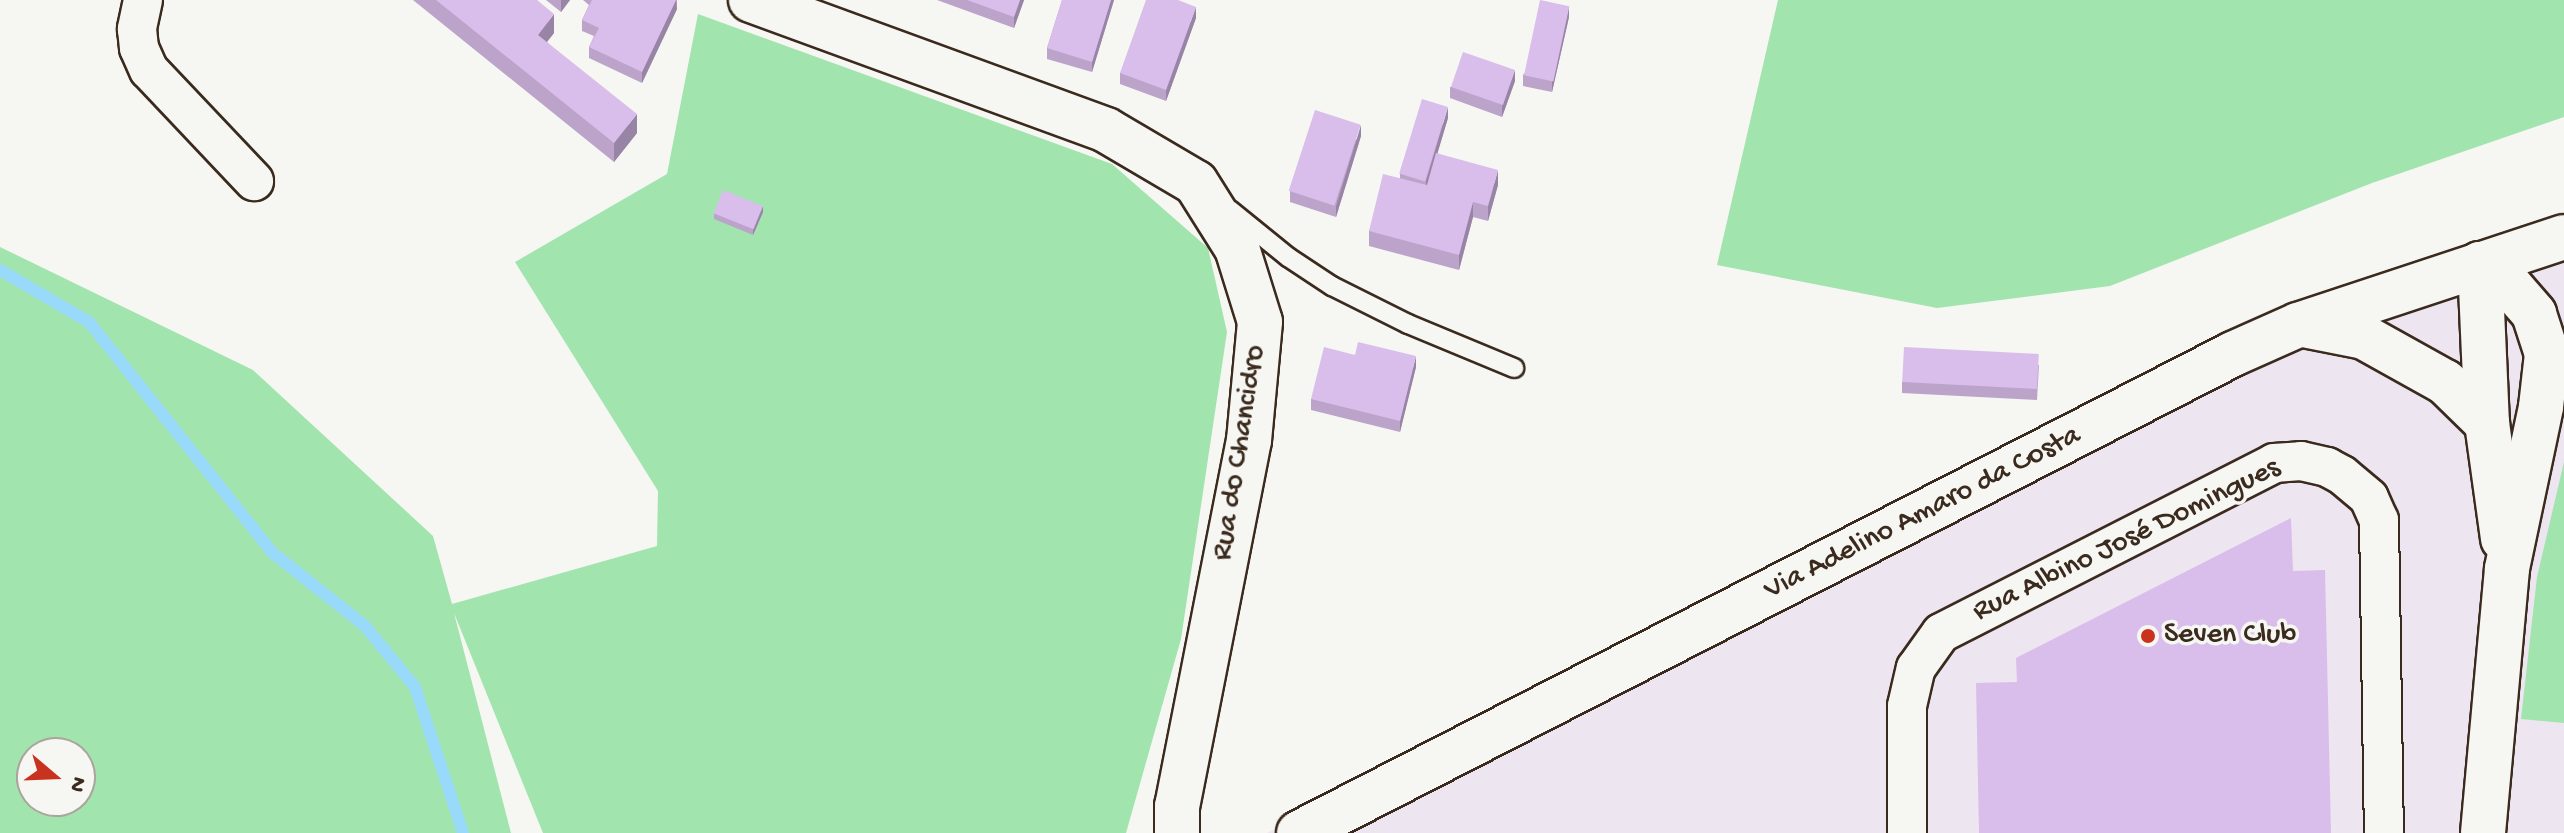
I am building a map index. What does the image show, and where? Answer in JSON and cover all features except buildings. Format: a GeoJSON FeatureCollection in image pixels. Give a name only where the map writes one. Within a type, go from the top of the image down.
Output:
{"type":"FeatureCollection","features":[{"type":"Feature","properties":{"kind":"main road","name":"Rua do Chancidro"},"geometry":{"type":"LineString","coordinates":[[751,0],[1106,130],[1196,183],[1237,248],[1260,322],[1249,440],[1177,806],[1177,833]]}},
{"type":"Feature","properties":{"kind":"main road","name":"Via Adelino Amaro da Costa"},"geometry":{"type":"LineString","coordinates":[[1299,833],[2219,361],[2298,325],[2564,237]]}},
{"type":"Feature","properties":{"kind":"main road"},"geometry":{"type":"LineString","coordinates":[[2480,264],[2510,286],[2534,314],[2547,354],[2553,390],[2507,569],[2483,833]]}},
{"type":"Feature","properties":{"kind":"main road"},"geometry":{"type":"LineString","coordinates":[[2480,264],[2487,423],[2507,569]]}},
{"type":"Feature","properties":{"kind":"main road"},"geometry":{"type":"LineString","coordinates":[[2298,325],[2364,337],[2445,382],[2487,423]]}},
{"type":"Feature","properties":{"kind":"street"},"geometry":{"type":"LineString","coordinates":[[143,0],[137,29],[139,48],[149,70],[254,181]]}},
{"type":"Feature","properties":{"kind":"street","name":"Rua Albino José Domingues"},"geometry":{"type":"LineString","coordinates":[[1907,833],[1907,706],[1916,668],[1941,633],[2274,463],[2301,461],[2327,467],[2342,475],[2369,498],[2379,520],[2384,833]]}},
{"type":"Feature","properties":{"kind":"lane"},"geometry":{"type":"LineString","coordinates":[[1196,183],[1288,257],[1332,286],[1408,324],[1514,368]]}},
{"type":"Feature","properties":{"kind":"shaded area"},"geometry":{"type":"Polygon","coordinates":[[[2564,247],[2564,833],[1267,833],[2234,351],[2564,247]]]}},
{"type":"Feature","properties":{"kind":"green space"},"geometry":{"type":"Polygon","coordinates":[[[1778,0],[2564,0],[2564,117],[2372,183],[2110,286],[1937,308],[1717,265],[1778,0]]]}},
{"type":"Feature","properties":{"kind":"green space"},"geometry":{"type":"Polygon","coordinates":[[[698,14],[1112,164],[1208,248],[1227,332],[1181,639],[1126,833],[543,833],[454,613],[511,833],[0,833],[0,247],[253,370],[433,536],[452,604],[657,546],[658,491],[515,262],[667,174],[698,14]]]}},
{"type":"Feature","properties":{"kind":"green space"},"geometry":{"type":"Polygon","coordinates":[[[2564,462],[2564,723],[2521,719],[2537,577],[2564,462]]]}},
{"type":"Feature","properties":{"kind":"waterway"},"geometry":{"type":"LineString","coordinates":[[0,270],[89,322],[273,553],[365,626],[415,687],[463,833]]}},
{"type":"Feature","properties":{"kind":"place","name":"Seven Club"},"geometry":{"type":"Point","coordinates":[2148,636]}}]}
